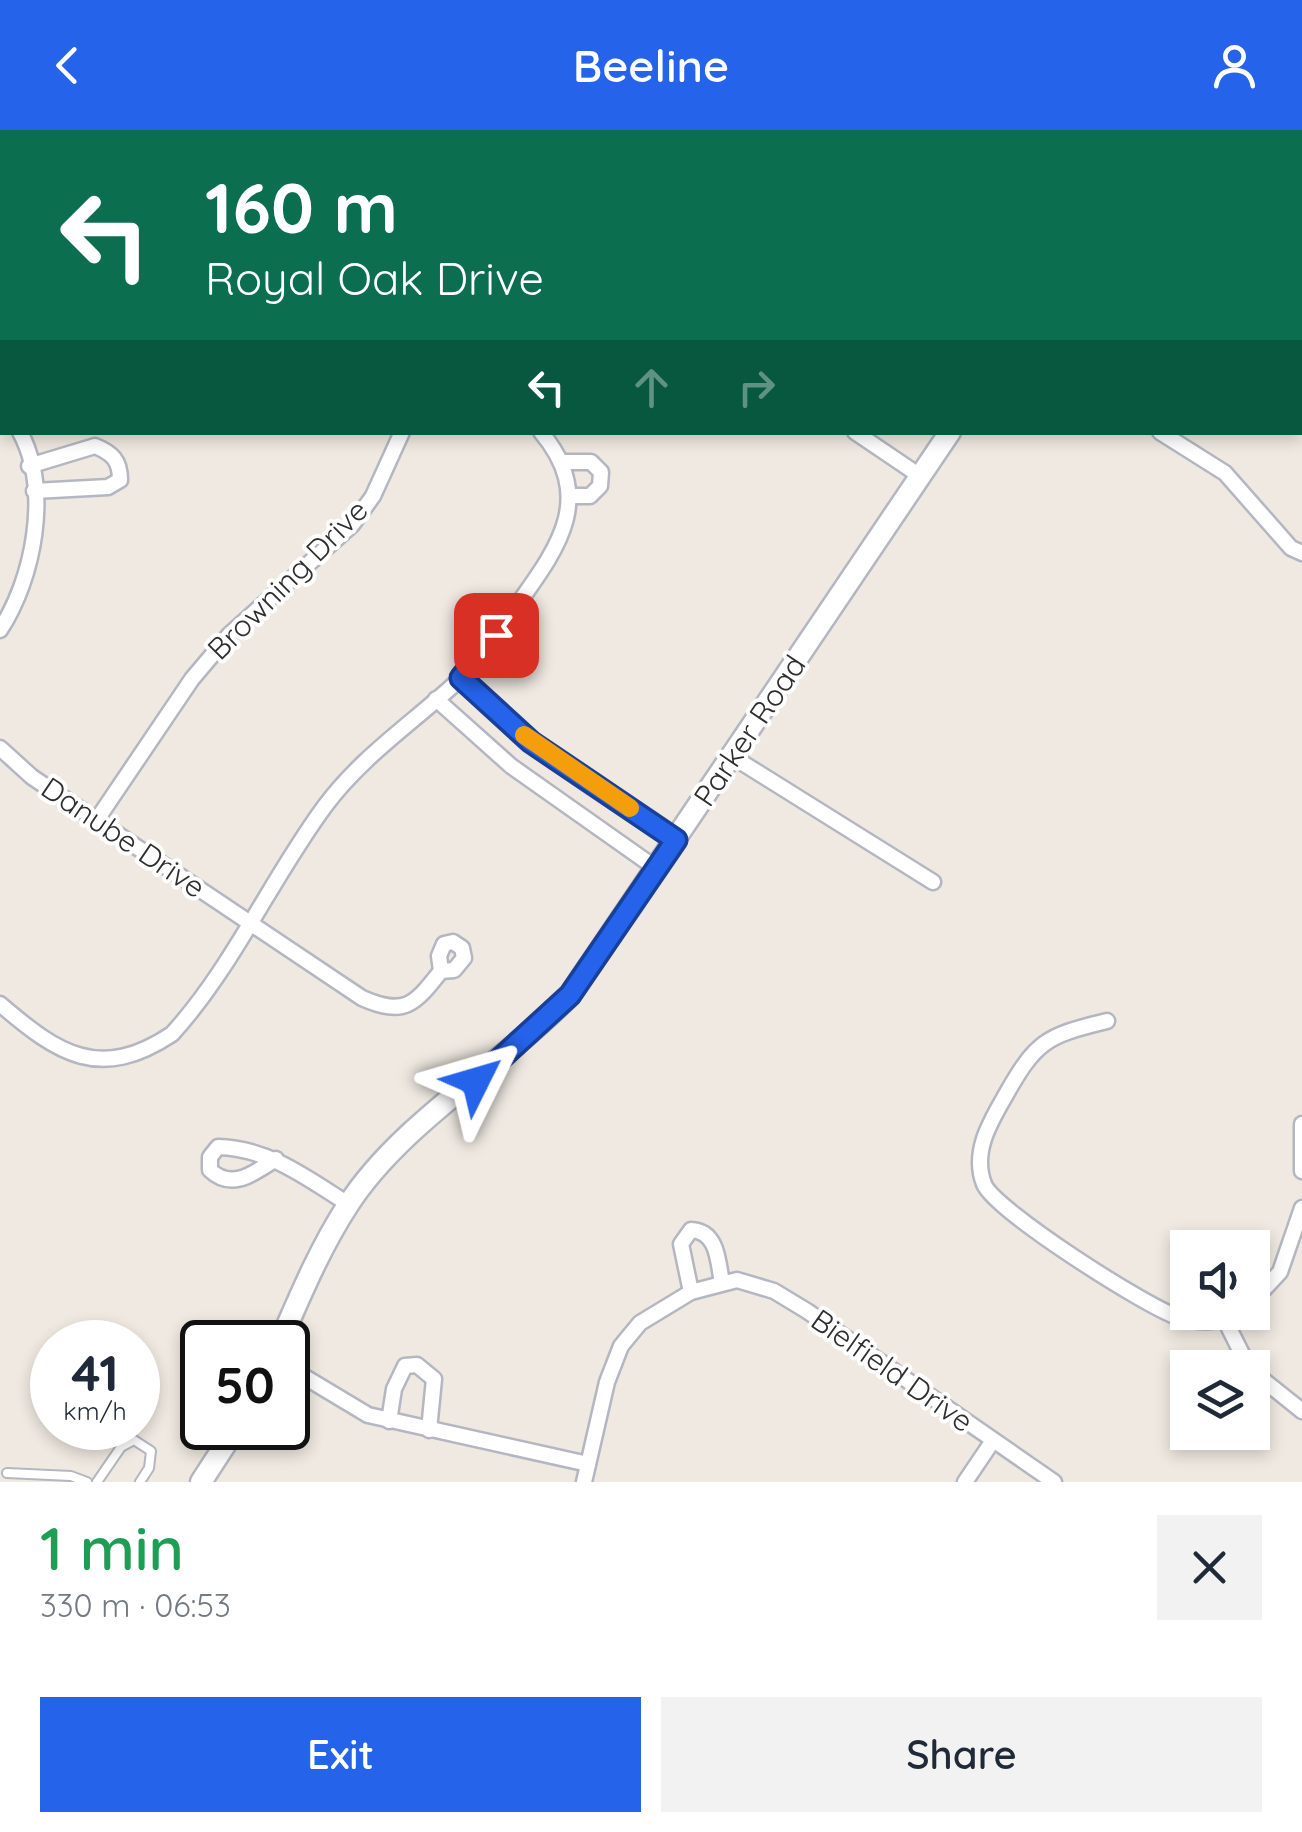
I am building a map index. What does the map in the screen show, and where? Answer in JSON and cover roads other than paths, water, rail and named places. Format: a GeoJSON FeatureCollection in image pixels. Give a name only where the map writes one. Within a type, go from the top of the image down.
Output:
{"type":"FeatureCollection","features":[{"type":"Feature","properties":{"kind":"main road","name":"Parker Road"},"geometry":{"type":"LineString","coordinates":[[289,1320],[308,1276],[348,1204],[416,1131],[534,1032],[570,995],[948,435]]}},
{"type":"Feature","properties":{"kind":"main road"},"geometry":{"type":"LineString","coordinates":[[200,1482],[221,1450]]}},
{"type":"Feature","properties":{"kind":"street"},"geometry":{"type":"LineString","coordinates":[[0,630],[15,608],[35,546],[34,490],[21,435]]}},
{"type":"Feature","properties":{"kind":"street","name":"Browning Drive"},"geometry":{"type":"LineString","coordinates":[[96,821],[192,678],[230,634],[352,525],[373,496],[401,435]]}},
{"type":"Feature","properties":{"kind":"street"},"geometry":{"type":"LineString","coordinates":[[0,1004],[55,1049],[112,1061],[154,1046],[172,1034],[325,805],[366,758],[461,678],[552,556],[564,532],[569,496],[561,462],[543,435]]}},
{"type":"Feature","properties":{"kind":"street"},"geometry":{"type":"LineString","coordinates":[[860,435],[920,476]]}},
{"type":"Feature","properties":{"kind":"street"},"geometry":{"type":"LineString","coordinates":[[1165,435],[1225,473],[1291,548],[1302,554]]}},
{"type":"Feature","properties":{"kind":"street"},"geometry":{"type":"LineString","coordinates":[[29,466],[95,446],[113,456],[120,466],[120,480],[108,487],[34,490]]}},
{"type":"Feature","properties":{"kind":"street"},"geometry":{"type":"LineString","coordinates":[[561,462],[590,462],[601,472],[600,486],[590,496],[569,496]]}},
{"type":"Feature","properties":{"kind":"street"},"geometry":{"type":"LineString","coordinates":[[461,678],[531,742],[676,840]]}},
{"type":"Feature","properties":{"kind":"street"},"geometry":{"type":"LineString","coordinates":[[436,699],[511,766],[656,868]]}},
{"type":"Feature","properties":{"kind":"street","name":"Danube Drive"},"geometry":{"type":"LineString","coordinates":[[0,748],[32,777],[96,821],[382,1007],[403,1008],[421,997],[441,970]]}},
{"type":"Feature","properties":{"kind":"street"},"geometry":{"type":"LineString","coordinates":[[733,757],[933,882]]}},
{"type":"Feature","properties":{"kind":"street"},"geometry":{"type":"LineString","coordinates":[[1107,1021],[1052,1034],[1034,1051],[985,1131],[981,1152],[984,1185],[1019,1220],[1170,1314]]}},
{"type":"Feature","properties":{"kind":"street"},"geometry":{"type":"LineString","coordinates":[[1302,1124],[1302,1171]]}},
{"type":"Feature","properties":{"kind":"street"},"geometry":{"type":"LineString","coordinates":[[276,1159],[348,1204]]}},
{"type":"Feature","properties":{"kind":"street"},"geometry":{"type":"LineString","coordinates":[[1270,1283],[1280,1272],[1302,1208]]}},
{"type":"Feature","properties":{"kind":"street"},"geometry":{"type":"LineString","coordinates":[[690,1292],[681,1244],[690,1230],[707,1235],[715,1246],[722,1283]]}},
{"type":"Feature","properties":{"kind":"street","name":"Bielfield Drive"},"geometry":{"type":"LineString","coordinates":[[584,1482],[607,1382],[621,1346],[640,1324],[690,1292],[737,1280],[774,1290],[1054,1482]]}},
{"type":"Feature","properties":{"kind":"street"},"geometry":{"type":"LineString","coordinates":[[389,1421],[398,1376],[406,1366],[417,1365],[434,1380],[428,1430]]}},
{"type":"Feature","properties":{"kind":"street"},"geometry":{"type":"LineString","coordinates":[[310,1381],[344,1403],[389,1421],[588,1464]]}},
{"type":"Feature","properties":{"kind":"street"},"geometry":{"type":"LineString","coordinates":[[1270,1385],[1302,1411]]}},
{"type":"Feature","properties":{"kind":"street"},"geometry":{"type":"LineString","coordinates":[[965,1482],[992,1442]]}},
{"type":"Feature","properties":{"kind":"lane"},"geometry":{"type":"LineString","coordinates":[[98,1482],[121,1447],[134,1440],[152,1451],[140,1482]]}},
{"type":"Feature","properties":{"kind":"lane"},"geometry":{"type":"LineString","coordinates":[[7,1473],[71,1476],[87,1482]]}}]}
